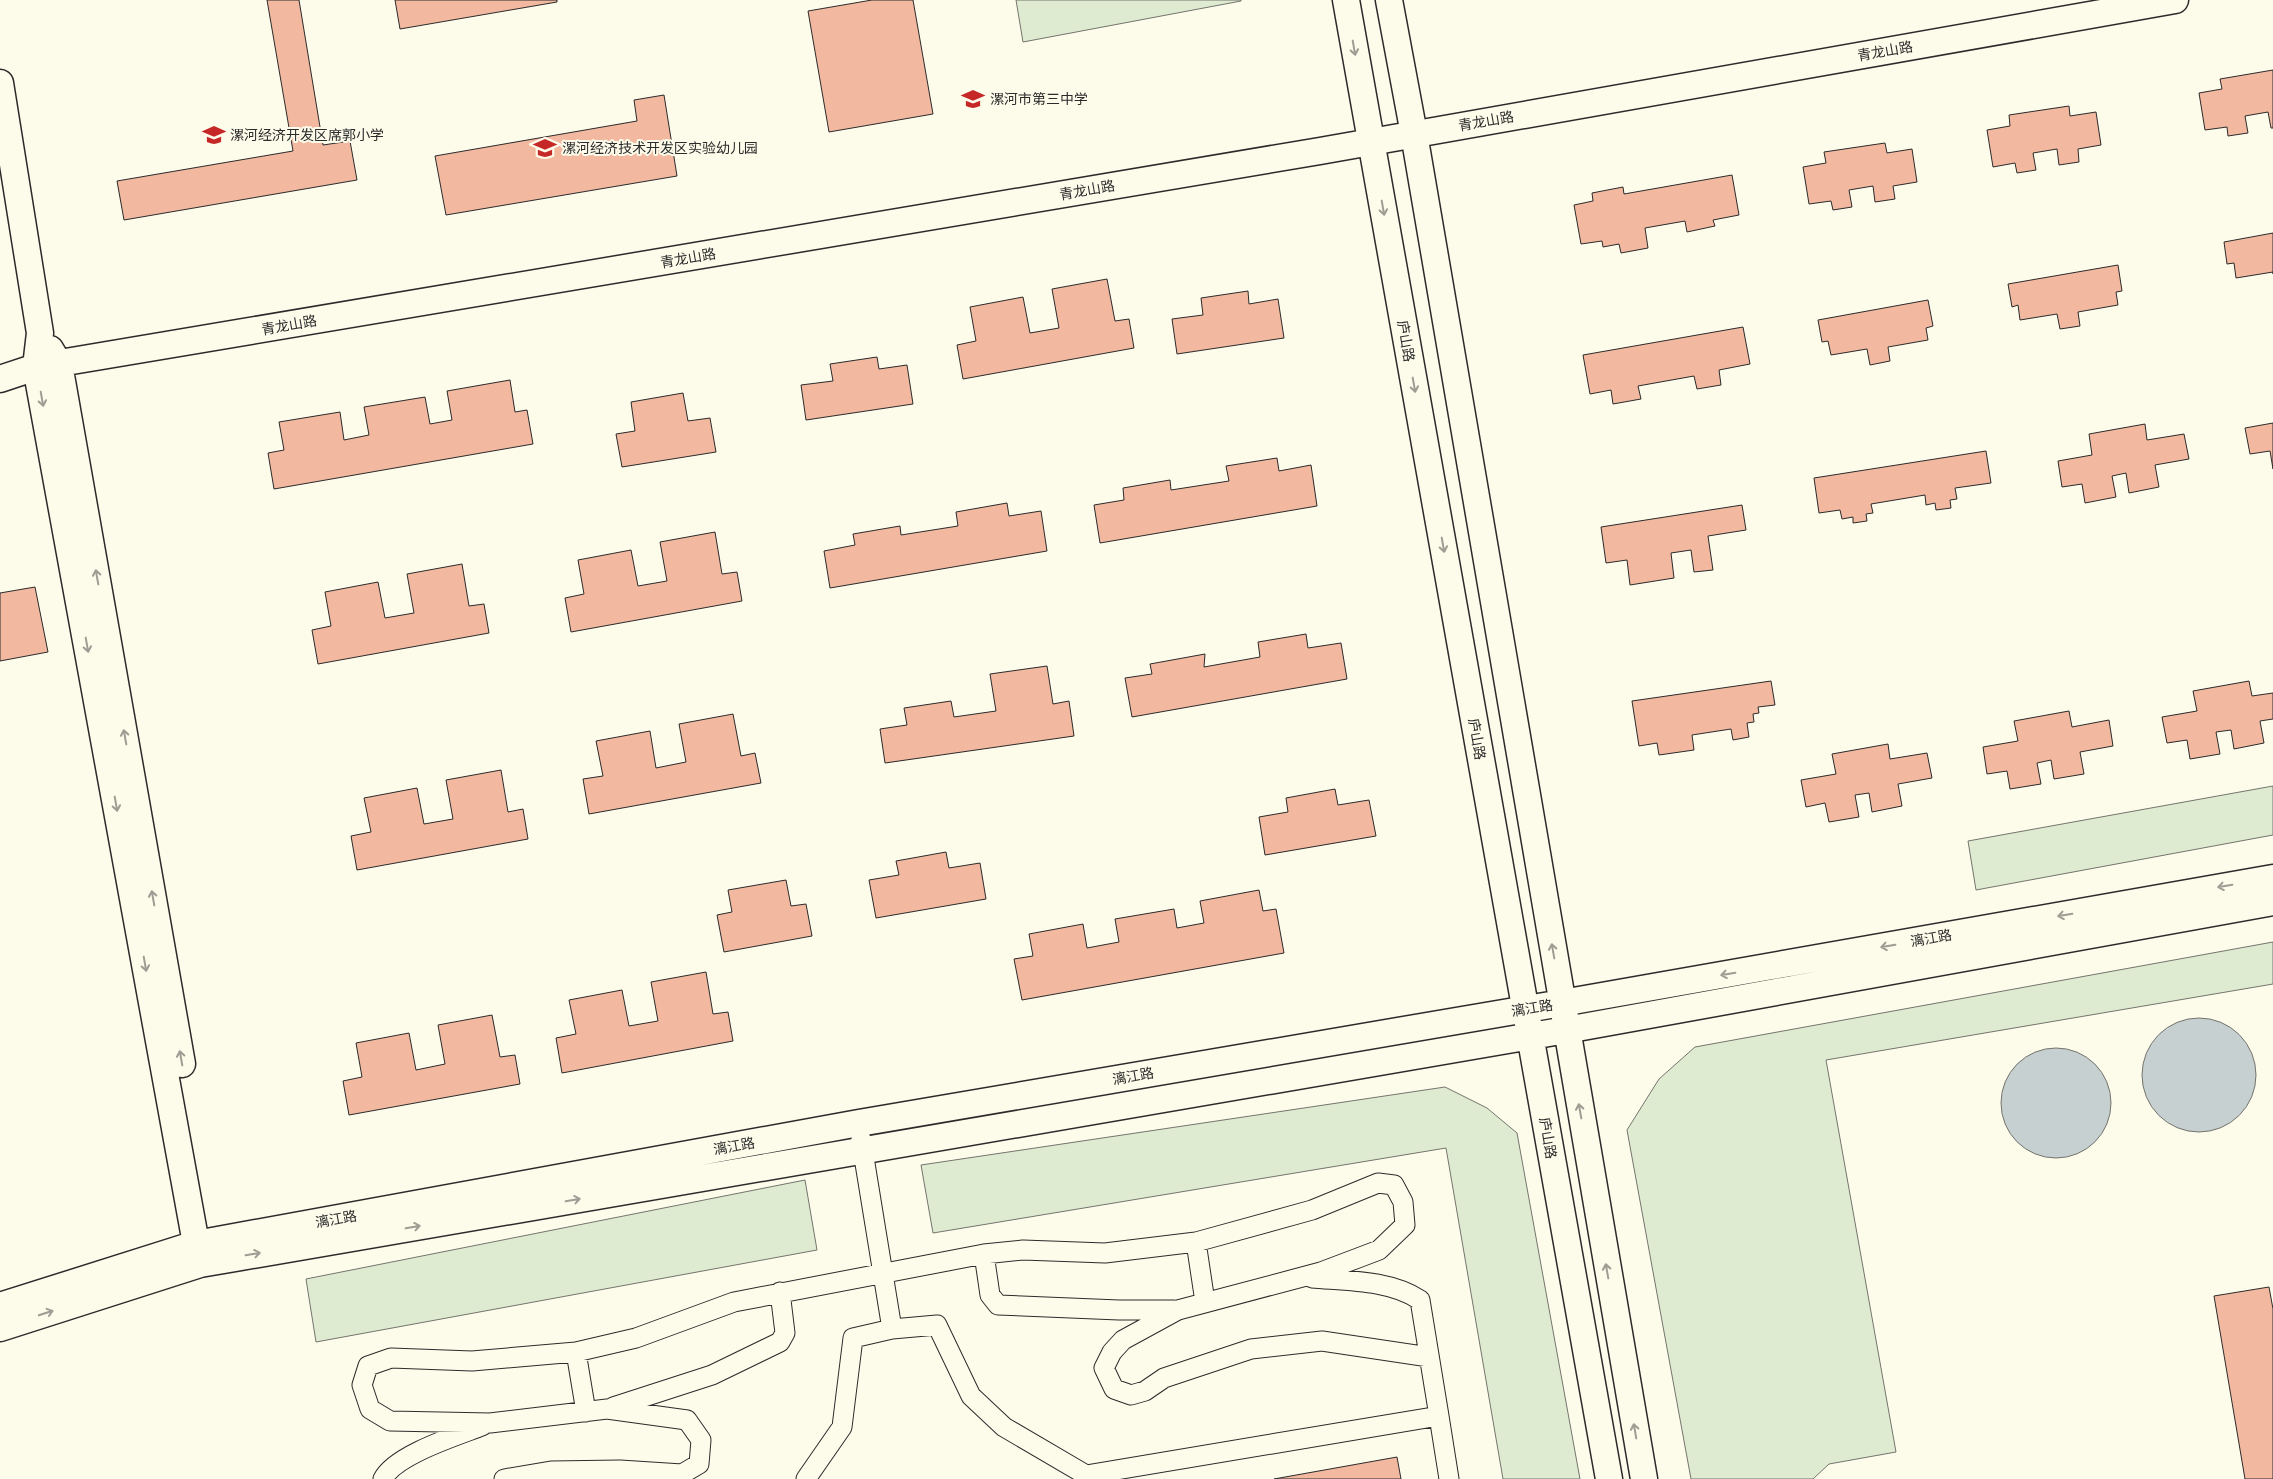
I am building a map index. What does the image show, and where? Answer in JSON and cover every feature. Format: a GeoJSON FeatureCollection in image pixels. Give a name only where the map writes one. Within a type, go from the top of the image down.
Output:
{"type":"FeatureCollection","features":[{"type":"Feature","properties":{"kind":"street","name":"庐山路"},"geometry":{"type":"LineString","coordinates":[[1346,0],[1609,1479]]}},
{"type":"Feature","properties":{"kind":"street"},"geometry":{"type":"LineString","coordinates":[[1389,0],[1414,134],[1644,1479]]}},
{"type":"Feature","properties":{"kind":"street","name":"青龙山路"},"geometry":{"type":"LineString","coordinates":[[0,379],[48,366],[1371,142],[2175,0]]}},
{"type":"Feature","properties":{"kind":"street"},"geometry":{"type":"LineString","coordinates":[[0,83],[40,333],[48,366],[206,1253]]}},
{"type":"Feature","properties":{"kind":"street","name":"漓江路"},"geometry":{"type":"LineString","coordinates":[[0,1306],[206,1253],[859,1123],[1525,1008],[1562,1004],[2273,878]]}},
{"type":"Feature","properties":{"kind":"street","name":"漓江路"},"geometry":{"type":"LineString","coordinates":[[0,1328],[206,1253],[863,1150],[1566,1030],[2273,902]]}},
{"type":"Feature","properties":{"kind":"street"},"geometry":{"type":"LineString","coordinates":[[859,1123],[892,1329]]}},
{"type":"Feature","properties":{"kind":"street"},"geometry":{"type":"LineString","coordinates":[[780,1292],[785,1333],[780,1342],[712,1375],[607,1409],[490,1423],[390,1421],[370,1409],[362,1385],[368,1366],[390,1358],[472,1361],[576,1352],[636,1338],[734,1302],[780,1292],[984,1254],[1023,1250],[1104,1253],[1196,1242],[1312,1210],[1378,1183],[1394,1185],[1403,1202],[1404,1225],[1379,1250],[1301,1277],[1178,1310],[1123,1340],[1112,1352],[1104,1368],[1114,1389],[1131,1395],[1146,1391],[1164,1378],[1251,1349],[1322,1341],[1429,1357]]}},
{"type":"Feature","properties":{"kind":"street"},"geometry":{"type":"LineString","coordinates":[[1196,1242],[1206,1302]]}},
{"type":"Feature","properties":{"kind":"street"},"geometry":{"type":"LineString","coordinates":[[984,1254],[990,1295],[998,1306],[1178,1310]]}},
{"type":"Feature","properties":{"kind":"street"},"geometry":{"type":"LineString","coordinates":[[1358,1258],[1363,1283]]}},
{"type":"Feature","properties":{"kind":"street"},"geometry":{"type":"LineString","coordinates":[[1301,1277],[1363,1283],[1405,1290],[1420,1300],[1449,1479]]}},
{"type":"Feature","properties":{"kind":"street"},"geometry":{"type":"LineString","coordinates":[[1119,1310],[1123,1340]]}},
{"type":"Feature","properties":{"kind":"street"},"geometry":{"type":"LineString","coordinates":[[806,1479],[842,1427],[853,1338],[892,1329],[937,1325],[971,1396],[1004,1427],[1086,1476],[1438,1416]]}},
{"type":"Feature","properties":{"kind":"street"},"geometry":{"type":"LineString","coordinates":[[576,1352],[586,1412]]}},
{"type":"Feature","properties":{"kind":"street"},"geometry":{"type":"LineString","coordinates":[[674,1388],[679,1419]]}},
{"type":"Feature","properties":{"kind":"street"},"geometry":{"type":"LineString","coordinates":[[504,1479],[551,1471],[620,1470],[682,1474],[699,1464],[701,1440],[687,1420],[607,1409]]}},
{"type":"Feature","properties":{"kind":"street"},"geometry":{"type":"LineString","coordinates":[[422,1421],[426,1448]]}},
{"type":"Feature","properties":{"kind":"street"},"geometry":{"type":"LineString","coordinates":[[383,1479],[387,1471],[426,1448],[490,1423]]}},
{"type":"Feature","properties":{"kind":"green space"},"geometry":{"type":"Polygon","coordinates":[[[1016,0],[1241,0],[1241,1],[1023,42],[1016,0]]]}},
{"type":"Feature","properties":{"kind":"green space"},"geometry":{"type":"Polygon","coordinates":[[[2273,786],[2273,835],[1976,890],[1968,841],[2273,786]]]}},
{"type":"Feature","properties":{"kind":"green space"},"geometry":{"type":"Polygon","coordinates":[[[2273,942],[2273,984],[1826,1060],[1896,1452],[1829,1464],[1813,1479],[1691,1479],[1627,1130],[1659,1079],[1695,1047],[2273,942]]]}},
{"type":"Feature","properties":{"kind":"green space"},"geometry":{"type":"Polygon","coordinates":[[[1445,1087],[1487,1108],[1517,1133],[1580,1479],[1503,1479],[1446,1148],[933,1233],[921,1165],[1445,1087]]]}},
{"type":"Feature","properties":{"kind":"green space"},"geometry":{"type":"Polygon","coordinates":[[[805,1180],[817,1250],[316,1342],[306,1279],[805,1180]]]}},
{"type":"Feature","properties":{"kind":"shaded area"},"geometry":{"type":"Polygon","coordinates":[[[2199,1018],[2221,1023],[2239,1035],[2251,1053],[2256,1075],[2251,1097],[2239,1115],[2221,1127],[2199,1132],[2177,1127],[2159,1115],[2147,1097],[2142,1075],[2147,1053],[2159,1035],[2177,1023],[2199,1018]]]}},
{"type":"Feature","properties":{"kind":"shaded area"},"geometry":{"type":"Polygon","coordinates":[[[2056,1048],[2077,1052],[2095,1064],[2107,1082],[2111,1103],[2107,1124],[2095,1142],[2077,1154],[2056,1158],[2035,1154],[2017,1142],[2005,1124],[2001,1103],[2005,1082],[2017,1064],[2035,1052],[2056,1048]]]}},
{"type":"Feature","properties":{"kind":"building"},"geometry":{"type":"Polygon","coordinates":[[[267,0],[299,0],[323,145],[350,141],[357,180],[124,220],[117,181],[293,151],[267,0]]]}},
{"type":"Feature","properties":{"kind":"building"},"geometry":{"type":"Polygon","coordinates":[[[395,0],[557,0],[557,2],[400,29],[395,0]]]}},
{"type":"Feature","properties":{"kind":"building"},"geometry":{"type":"Polygon","coordinates":[[[872,0],[913,0],[933,114],[829,132],[808,11],[872,0]]]}},
{"type":"Feature","properties":{"kind":"building"},"geometry":{"type":"Polygon","coordinates":[[[2273,70],[2273,128],[2271,128],[2268,112],[2245,116],[2248,133],[2228,136],[2227,127],[2205,130],[2199,93],[2222,89],[2220,79],[2273,70]]]}},
{"type":"Feature","properties":{"kind":"building"},"geometry":{"type":"Polygon","coordinates":[[[664,95],[677,176],[446,215],[435,156],[637,121],[634,100],[664,95]]]}},
{"type":"Feature","properties":{"kind":"building"},"geometry":{"type":"Polygon","coordinates":[[[2069,106],[2070,116],[2096,112],[2101,145],[2078,149],[2079,162],[2059,165],[2057,149],[2033,153],[2036,170],[2017,173],[2015,163],[1993,167],[1987,130],[2010,126],[2009,115],[2069,106]]]}},
{"type":"Feature","properties":{"kind":"building"},"geometry":{"type":"Polygon","coordinates":[[[1885,143],[1887,153],[1912,149],[1917,182],[1893,186],[1895,199],[1875,202],[1873,186],[1849,190],[1852,207],[1833,210],[1831,201],[1809,204],[1803,167],[1826,163],[1824,152],[1885,143]]]}},
{"type":"Feature","properties":{"kind":"building"},"geometry":{"type":"Polygon","coordinates":[[[1732,175],[1739,215],[1713,220],[1715,226],[1687,232],[1685,221],[1645,228],[1648,248],[1621,253],[1619,244],[1603,247],[1602,241],[1581,244],[1574,205],[1593,201],[1592,193],[1623,187],[1624,194],[1732,175]]]}},
{"type":"Feature","properties":{"kind":"building"},"geometry":{"type":"Polygon","coordinates":[[[2273,233],[2273,272],[2236,278],[2234,263],[2227,264],[2224,242],[2273,233]]]}},
{"type":"Feature","properties":{"kind":"building"},"geometry":{"type":"Polygon","coordinates":[[[2118,265],[2122,291],[2116,292],[2118,305],[2078,312],[2080,326],[2060,329],[2057,314],[2020,320],[2018,305],[2012,307],[2008,284],[2118,265]]]}},
{"type":"Feature","properties":{"kind":"building"},"geometry":{"type":"Polygon","coordinates":[[[1107,279],[1115,321],[1129,319],[1134,348],[963,379],[957,345],[976,341],[970,307],[1023,297],[1030,333],[1059,328],[1052,289],[1107,279]]]}},
{"type":"Feature","properties":{"kind":"building"},"geometry":{"type":"Polygon","coordinates":[[[1248,291],[1249,304],[1278,299],[1284,338],[1177,354],[1172,319],[1203,315],[1201,298],[1248,291]]]}},
{"type":"Feature","properties":{"kind":"building"},"geometry":{"type":"Polygon","coordinates":[[[1928,300],[1933,326],[1926,328],[1928,340],[1888,347],[1890,361],[1870,365],[1867,349],[1831,355],[1828,341],[1822,342],[1818,320],[1928,300]]]}},
{"type":"Feature","properties":{"kind":"building"},"geometry":{"type":"Polygon","coordinates":[[[1743,327],[1750,364],[1719,370],[1721,385],[1697,389],[1694,376],[1638,386],[1641,399],[1613,404],[1611,390],[1590,394],[1583,355],[1743,327]]]}},
{"type":"Feature","properties":{"kind":"building"},"geometry":{"type":"Polygon","coordinates":[[[877,357],[879,369],[907,365],[913,404],[806,420],[801,385],[833,381],[830,364],[877,357]]]}},
{"type":"Feature","properties":{"kind":"building"},"geometry":{"type":"Polygon","coordinates":[[[510,380],[515,412],[527,410],[533,444],[274,489],[268,453],[284,450],[279,422],[340,412],[344,440],[369,435],[364,407],[425,397],[430,424],[452,420],[447,391],[510,380]]]}},
{"type":"Feature","properties":{"kind":"building"},"geometry":{"type":"Polygon","coordinates":[[[683,393],[688,421],[710,418],[716,452],[622,467],[616,434],[635,431],[631,402],[683,393]]]}},
{"type":"Feature","properties":{"kind":"building"},"geometry":{"type":"Polygon","coordinates":[[[2273,423],[2273,469],[2270,451],[2250,454],[2245,428],[2273,423]]]}},
{"type":"Feature","properties":{"kind":"building"},"geometry":{"type":"Polygon","coordinates":[[[2145,424],[2147,440],[2184,434],[2189,459],[2155,465],[2159,487],[2129,493],[2126,473],[2112,476],[2116,497],[2085,503],[2082,484],[2062,487],[2058,461],[2092,455],[2089,434],[2145,424]]]}},
{"type":"Feature","properties":{"kind":"building"},"geometry":{"type":"Polygon","coordinates":[[[1986,451],[1991,483],[1955,488],[1957,499],[1950,500],[1951,508],[1936,510],[1935,503],[1926,505],[1925,495],[1871,504],[1873,513],[1866,514],[1867,521],[1853,523],[1853,517],[1842,519],[1840,510],[1819,513],[1814,478],[1986,451]]]}},
{"type":"Feature","properties":{"kind":"building"},"geometry":{"type":"Polygon","coordinates":[[[1277,458],[1279,471],[1311,465],[1317,506],[1100,543],[1094,505],[1124,500],[1123,488],[1170,480],[1171,490],[1229,481],[1226,466],[1277,458]]]}},
{"type":"Feature","properties":{"kind":"building"},"geometry":{"type":"Polygon","coordinates":[[[1007,503],[1009,516],[1041,511],[1047,551],[830,588],[824,551],[855,545],[853,534],[900,526],[901,535],[958,526],[956,512],[1007,503]]]}},
{"type":"Feature","properties":{"kind":"building"},"geometry":{"type":"Polygon","coordinates":[[[1742,505],[1746,530],[1708,536],[1713,570],[1694,572],[1691,550],[1671,553],[1674,578],[1630,585],[1627,560],[1606,563],[1601,527],[1742,505]]]}},
{"type":"Feature","properties":{"kind":"building"},"geometry":{"type":"Polygon","coordinates":[[[715,532],[722,574],[737,572],[742,601],[571,632],[565,598],[584,594],[578,560],[631,550],[638,586],[667,581],[660,542],[715,532]]]}},
{"type":"Feature","properties":{"kind":"building"},"geometry":{"type":"Polygon","coordinates":[[[462,564],[469,606],[484,604],[489,633],[318,664],[312,630],[331,626],[325,592],[378,582],[385,618],[414,613],[407,574],[462,564]]]}},
{"type":"Feature","properties":{"kind":"building"},"geometry":{"type":"Polygon","coordinates":[[[35,587],[48,652],[0,661],[0,593],[35,587]]]}},
{"type":"Feature","properties":{"kind":"building"},"geometry":{"type":"Polygon","coordinates":[[[1306,634],[1308,648],[1341,643],[1347,679],[1132,717],[1125,678],[1152,674],[1150,664],[1205,654],[1204,667],[1260,657],[1258,642],[1306,634]]]}},
{"type":"Feature","properties":{"kind":"building"},"geometry":{"type":"Polygon","coordinates":[[[1047,666],[1053,704],[1069,701],[1074,736],[885,763],[880,729],[907,725],[904,708],[951,701],[954,717],[996,711],[990,674],[1047,666]]]}},
{"type":"Feature","properties":{"kind":"building"},"geometry":{"type":"Polygon","coordinates":[[[1771,681],[1775,705],[1758,707],[1759,713],[1753,714],[1754,722],[1747,723],[1749,737],[1733,740],[1731,729],[1692,735],[1694,750],[1659,755],[1657,743],[1639,746],[1632,701],[1771,681]]]}},
{"type":"Feature","properties":{"kind":"building"},"geometry":{"type":"Polygon","coordinates":[[[2249,681],[2252,696],[2273,693],[2273,719],[2260,721],[2264,743],[2234,749],[2231,730],[2216,732],[2220,754],[2190,759],[2187,740],[2167,743],[2162,717],[2197,711],[2193,691],[2249,681]]]}},
{"type":"Feature","properties":{"kind":"building"},"geometry":{"type":"Polygon","coordinates":[[[2069,711],[2072,727],[2109,720],[2113,746],[2080,752],[2084,774],[2054,779],[2051,760],[2037,763],[2041,784],[2010,789],[2007,771],[1987,774],[1983,747],[2018,741],[2014,721],[2069,711]]]}},
{"type":"Feature","properties":{"kind":"building"},"geometry":{"type":"Polygon","coordinates":[[[733,714],[741,756],[755,753],[761,783],[589,814],[583,779],[603,776],[596,741],[650,731],[656,768],[686,762],[679,724],[733,714]]]}},
{"type":"Feature","properties":{"kind":"building"},"geometry":{"type":"Polygon","coordinates":[[[1888,744],[1890,759],[1927,753],[1932,778],[1898,784],[1902,806],[1872,812],[1869,793],[1855,795],[1859,817],[1829,822],[1825,803],[1806,807],[1801,780],[1836,774],[1832,754],[1888,744]]]}},
{"type":"Feature","properties":{"kind":"building"},"geometry":{"type":"Polygon","coordinates":[[[501,770],[508,812],[523,809],[528,839],[357,870],[351,836],[371,832],[364,798],[417,788],[424,824],[453,819],[446,780],[501,770]]]}},
{"type":"Feature","properties":{"kind":"building"},"geometry":{"type":"Polygon","coordinates":[[[1335,789],[1338,805],[1369,800],[1376,836],[1265,855],[1259,817],[1288,812],[1286,798],[1335,789]]]}},
{"type":"Feature","properties":{"kind":"building"},"geometry":{"type":"Polygon","coordinates":[[[946,852],[949,868],[980,863],[986,899],[876,918],[869,880],[899,875],[896,861],[946,852]]]}},
{"type":"Feature","properties":{"kind":"building"},"geometry":{"type":"Polygon","coordinates":[[[786,880],[791,906],[806,904],[812,936],[724,952],[717,915],[732,912],[728,890],[786,880]]]}},
{"type":"Feature","properties":{"kind":"building"},"geometry":{"type":"Polygon","coordinates":[[[1259,890],[1263,911],[1276,909],[1284,953],[1022,1000],[1014,959],[1033,956],[1029,934],[1083,924],[1087,948],[1119,942],[1115,919],[1174,909],[1177,928],[1204,923],[1200,901],[1259,890]]]}},
{"type":"Feature","properties":{"kind":"building"},"geometry":{"type":"Polygon","coordinates":[[[706,972],[713,1014],[728,1012],[733,1041],[562,1073],[556,1038],[576,1034],[569,1000],[622,990],[629,1026],[658,1021],[651,982],[706,972]]]}},
{"type":"Feature","properties":{"kind":"building"},"geometry":{"type":"Polygon","coordinates":[[[492,1015],[500,1057],[515,1055],[520,1084],[349,1115],[343,1081],[362,1077],[356,1043],[409,1033],[416,1070],[445,1064],[438,1025],[492,1015]]]}},
{"type":"Feature","properties":{"kind":"building"},"geometry":{"type":"Polygon","coordinates":[[[2269,1287],[2273,1309],[2273,1479],[2245,1479],[2214,1296],[2269,1287]]]}},
{"type":"Feature","properties":{"kind":"building"},"geometry":{"type":"Polygon","coordinates":[[[1397,1457],[1401,1479],[1274,1479],[1397,1457]]]}},
{"type":"Feature","properties":{"kind":"place","name":"漯河市第三中学"},"geometry":{"type":"Point","coordinates":[973,99]}},
{"type":"Feature","properties":{"kind":"place","name":"漯河经济开发区席郭小学"},"geometry":{"type":"Point","coordinates":[214,135]}},
{"type":"Feature","properties":{"kind":"place","name":"漯河经济技术开发区实验幼儿园"},"geometry":{"type":"Point","coordinates":[545,148]}}]}
